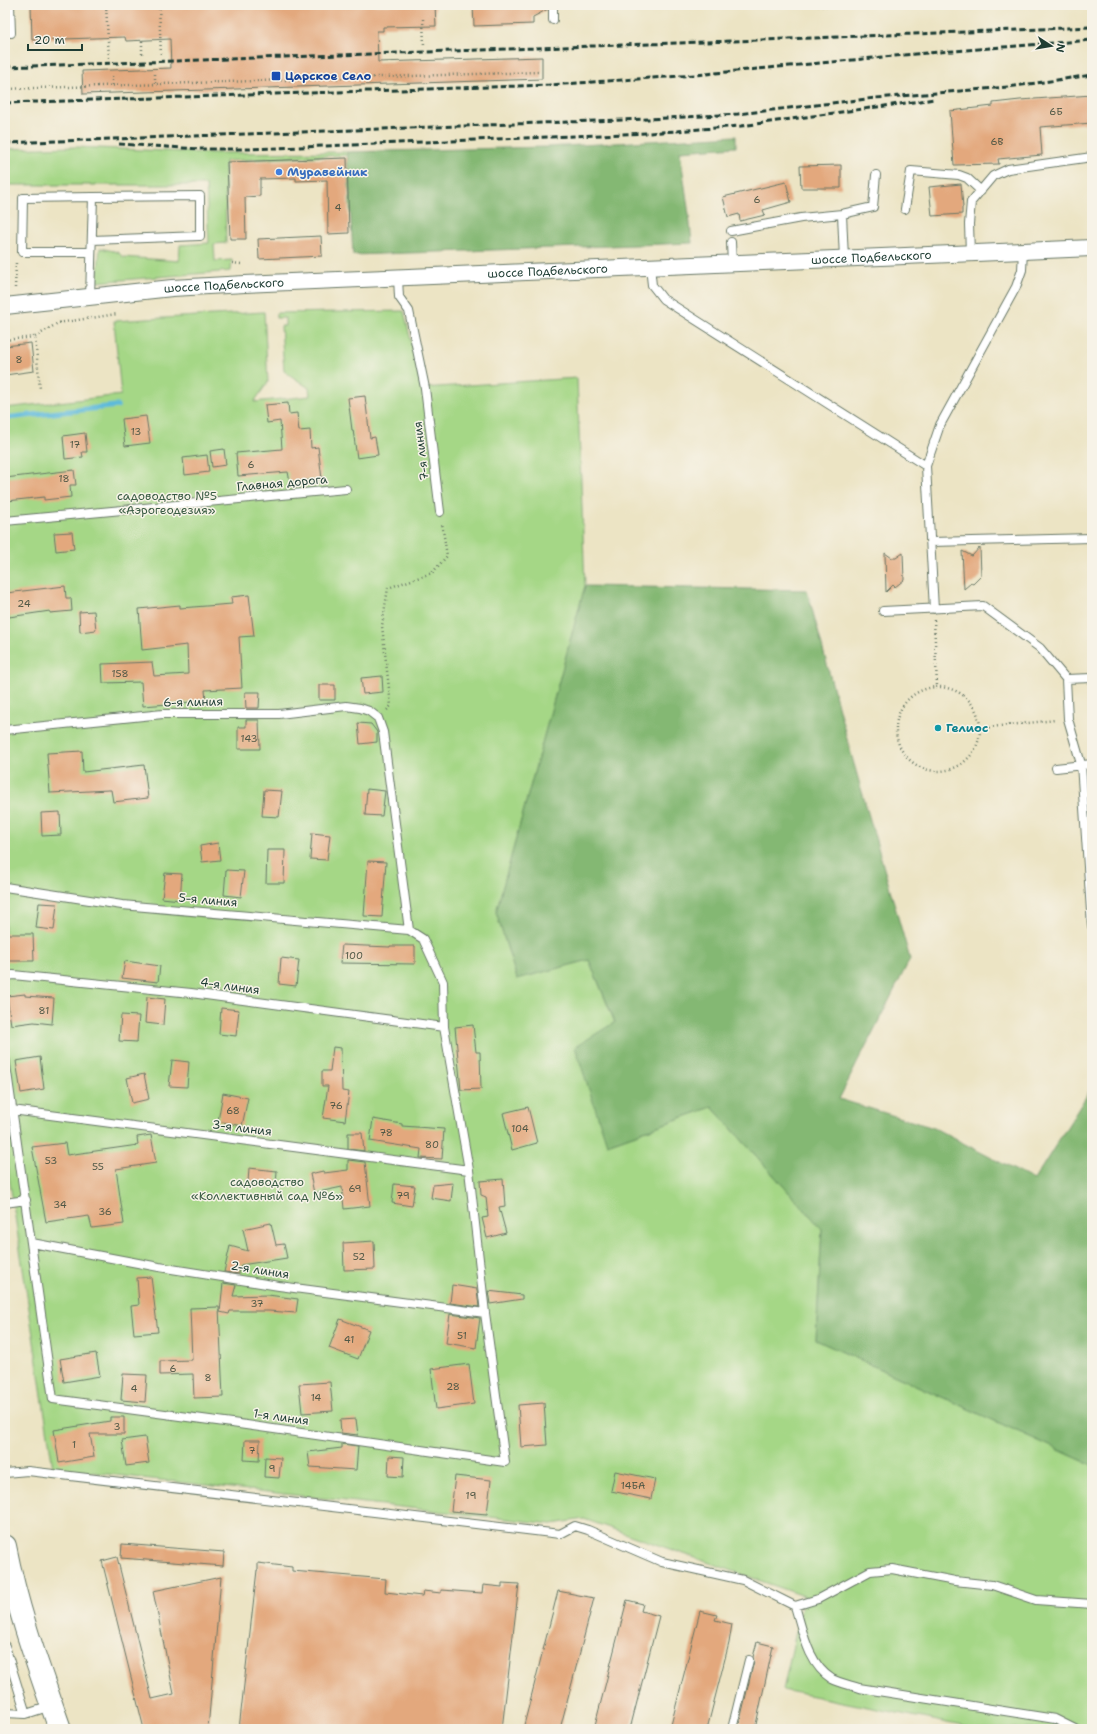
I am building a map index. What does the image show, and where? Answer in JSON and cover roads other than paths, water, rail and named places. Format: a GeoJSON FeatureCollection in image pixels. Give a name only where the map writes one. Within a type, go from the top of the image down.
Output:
{"type":"FeatureCollection","features":[{"type":"Feature","properties":{"kind":"main road"},"geometry":{"type":"LineString","coordinates":[[5,1547],[14,1587],[26,1628],[60,1729]]}},
{"type":"Feature","properties":{"kind":"street","name":"шоссе Подбельского"},"geometry":{"type":"LineString","coordinates":[[5,306],[111,294],[245,284],[1092,248]]}},
{"type":"Feature","properties":{"kind":"lane"},"geometry":{"type":"LineString","coordinates":[[10,5],[11,33]]}},
{"type":"Feature","properties":{"kind":"lane"},"geometry":{"type":"LineString","coordinates":[[553,5],[553,20]]}},
{"type":"Feature","properties":{"kind":"lane"},"geometry":{"type":"LineString","coordinates":[[970,253],[969,224],[971,202],[993,176],[1008,169],[1092,157]]}},
{"type":"Feature","properties":{"kind":"lane"},"geometry":{"type":"LineString","coordinates":[[905,209],[911,171],[959,175],[968,178],[981,191]]}},
{"type":"Feature","properties":{"kind":"lane"},"geometry":{"type":"LineString","coordinates":[[731,231],[801,218],[842,214],[873,207],[876,175]]}},
{"type":"Feature","properties":{"kind":"lane"},"geometry":{"type":"LineString","coordinates":[[91,252],[22,252],[23,198],[200,196],[200,236],[92,240]]}},
{"type":"Feature","properties":{"kind":"lane"},"geometry":{"type":"LineString","coordinates":[[90,297],[93,197]]}},
{"type":"Feature","properties":{"kind":"lane"},"geometry":{"type":"LineString","coordinates":[[842,214],[844,259]]}},
{"type":"Feature","properties":{"kind":"lane"},"geometry":{"type":"LineString","coordinates":[[731,242],[732,264]]}},
{"type":"Feature","properties":{"kind":"lane"},"geometry":{"type":"LineString","coordinates":[[934,609],[926,466],[940,425],[1016,287],[1022,270],[1023,251]]}},
{"type":"Feature","properties":{"kind":"lane"},"geometry":{"type":"LineString","coordinates":[[650,267],[652,284],[663,299],[926,466]]}},
{"type":"Feature","properties":{"kind":"lane","name":"7-я линия"},"geometry":{"type":"LineString","coordinates":[[398,278],[399,297],[409,311],[425,388],[440,512]]}},
{"type":"Feature","properties":{"kind":"lane","name":"Главная дорога"},"geometry":{"type":"LineString","coordinates":[[5,521],[346,490]]}},
{"type":"Feature","properties":{"kind":"lane"},"geometry":{"type":"LineString","coordinates":[[931,542],[1092,538]]}},
{"type":"Feature","properties":{"kind":"lane"},"geometry":{"type":"LineString","coordinates":[[883,611],[983,606],[1040,648],[1066,679],[1068,719],[1081,764],[1092,926]]}},
{"type":"Feature","properties":{"kind":"lane"},"geometry":{"type":"LineString","coordinates":[[1066,679],[1092,678]]}},
{"type":"Feature","properties":{"kind":"lane","name":"6-я линия"},"geometry":{"type":"LineString","coordinates":[[5,730],[163,714],[279,714],[346,706],[369,711],[378,718],[383,732],[409,930]]}},
{"type":"Feature","properties":{"kind":"lane"},"geometry":{"type":"LineString","coordinates":[[1056,768],[1081,764],[1092,764]]}},
{"type":"Feature","properties":{"kind":"lane","name":"5-я линия"},"geometry":{"type":"LineString","coordinates":[[5,887],[122,905],[409,930]]}},
{"type":"Feature","properties":{"kind":"lane"},"geometry":{"type":"LineString","coordinates":[[409,930],[423,939],[443,982],[444,1027],[469,1170],[485,1313]]}},
{"type":"Feature","properties":{"kind":"lane","name":"4-я линия"},"geometry":{"type":"LineString","coordinates":[[9,976],[191,993],[444,1027]]}},
{"type":"Feature","properties":{"kind":"lane"},"geometry":{"type":"LineString","coordinates":[[5,1058],[32,1244]]}},
{"type":"Feature","properties":{"kind":"lane","name":"3-я линия"},"geometry":{"type":"LineString","coordinates":[[12,1110],[469,1170]]}},
{"type":"Feature","properties":{"kind":"lane"},"geometry":{"type":"LineString","coordinates":[[5,1203],[26,1200]]}},
{"type":"Feature","properties":{"kind":"lane","name":"2-я линия"},"geometry":{"type":"LineString","coordinates":[[32,1244],[159,1267],[279,1286],[485,1313]]}},
{"type":"Feature","properties":{"kind":"lane","name":"1-я линия"},"geometry":{"type":"LineString","coordinates":[[32,1244],[53,1399],[232,1422],[505,1462],[485,1313]]}},
{"type":"Feature","properties":{"kind":"lane"},"geometry":{"type":"LineString","coordinates":[[5,1473],[28,1471],[560,1534],[574,1526],[588,1530],[662,1562],[743,1580],[795,1606],[818,1599],[870,1571],[892,1568],[955,1581],[992,1585],[1036,1600],[1092,1604]]}},
{"type":"Feature","properties":{"kind":"lane"},"geometry":{"type":"LineString","coordinates":[[795,1606],[807,1645],[819,1669],[834,1680],[859,1688],[1056,1719],[1074,1729]]}},
{"type":"Feature","properties":{"kind":"lane"},"geometry":{"type":"LineString","coordinates":[[5,1646],[26,1714]]}},
{"type":"Feature","properties":{"kind":"lane"},"geometry":{"type":"LineString","coordinates":[[732,1729],[749,1660]]}},
{"type":"Feature","properties":{"kind":"lane"},"geometry":{"type":"LineString","coordinates":[[5,1713],[26,1714],[52,1706]]}},
{"type":"Feature","properties":{"kind":"waterway"},"geometry":{"type":"LineString","coordinates":[[5,418],[117,406]]}},
{"type":"Feature","properties":{"kind":"railway"},"geometry":{"type":"LineString","coordinates":[[5,67],[1092,27]]}},
{"type":"Feature","properties":{"kind":"railway"},"geometry":{"type":"LineString","coordinates":[[5,103],[549,85],[695,75],[915,54],[1092,40]]}},
{"type":"Feature","properties":{"kind":"railway"},"geometry":{"type":"LineString","coordinates":[[5,143],[648,119],[738,114],[875,98],[1008,87],[1092,75]]}},
{"type":"Feature","properties":{"kind":"railway"},"geometry":{"type":"LineString","coordinates":[[119,144],[199,149],[250,149],[649,133],[741,126],[935,99]]}},
{"type":"Feature","properties":{"kind":"place","name":"Царское Село"},"geometry":{"type":"Point","coordinates":[276,76]}},
{"type":"Feature","properties":{"kind":"place","name":"Муравейник"},"geometry":{"type":"Point","coordinates":[279,172]}},
{"type":"Feature","properties":{"kind":"place","name":"Гелиос"},"geometry":{"type":"Point","coordinates":[938,728]}},
{"type":"Feature","properties":{"kind":"park label","name":"садоводство №5 «Аэрогеодезия»"},"geometry":{"type":"Point","coordinates":[167,503]}},
{"type":"Feature","properties":{"kind":"park label","name":"садоводство «Коллективный сад №6»"},"geometry":{"type":"Point","coordinates":[267,1189]}}]}
